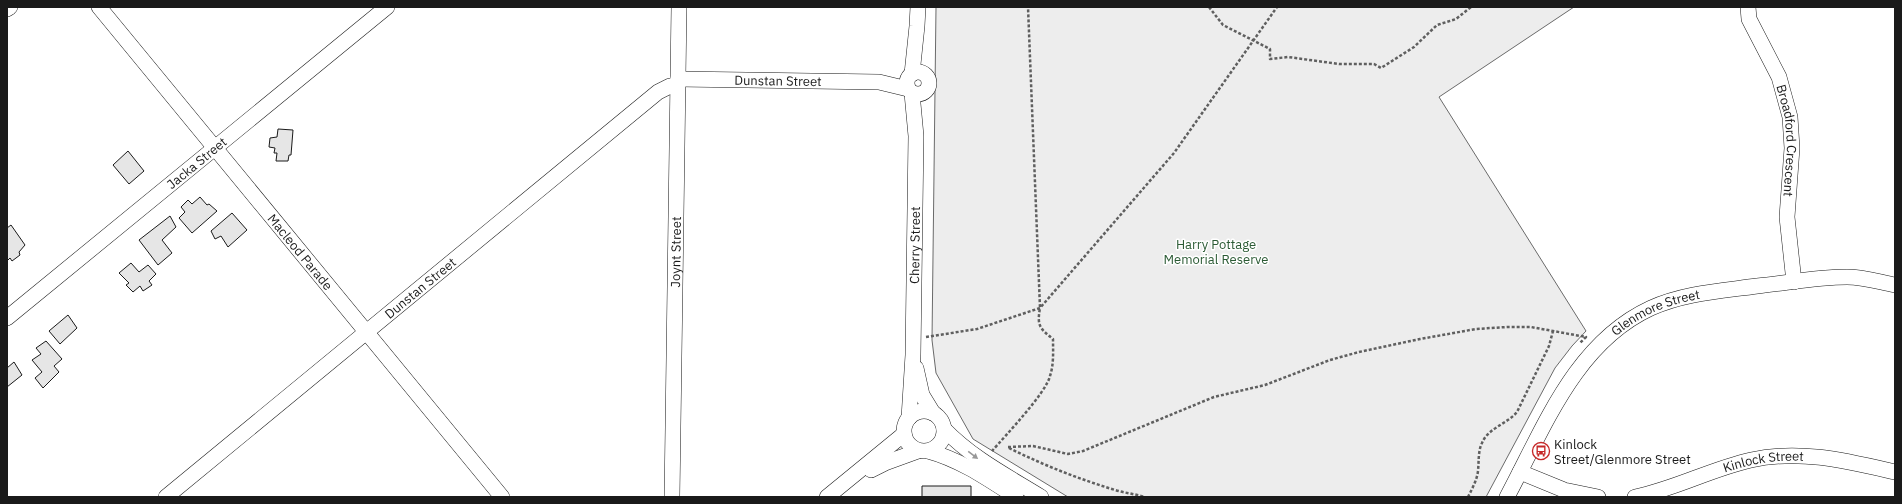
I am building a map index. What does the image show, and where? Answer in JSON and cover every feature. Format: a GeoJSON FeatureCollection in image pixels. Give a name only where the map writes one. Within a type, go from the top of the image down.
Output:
{"type":"FeatureCollection","features":[{"type":"Feature","properties":{"kind":"street","name":"Macleod Parade"},"geometry":{"type":"LineString","coordinates":[[99,7],[502,497]]}},
{"type":"Feature","properties":{"kind":"street","name":"Jacka Street"},"geometry":{"type":"LineString","coordinates":[[7,318],[387,7]]}},
{"type":"Feature","properties":{"kind":"street","name":"Joynt Street"},"geometry":{"type":"LineString","coordinates":[[672,497],[679,7]]}},
{"type":"Feature","properties":{"kind":"street","name":"Cherry Street"},"geometry":{"type":"LineString","coordinates":[[908,418],[913,355],[916,136],[915,83],[918,7]]}},
{"type":"Feature","properties":{"kind":"street","name":"Broadford Crescent"},"geometry":{"type":"LineString","coordinates":[[1748,7],[1749,18],[1780,77],[1790,117],[1792,148],[1788,228],[1794,282]]}},
{"type":"Feature","properties":{"kind":"street","name":"Dunstan Street"},"geometry":{"type":"LineString","coordinates":[[166,497],[658,92],[677,82],[915,83]]}},
{"type":"Feature","properties":{"kind":"street","name":"Glenmore Street"},"geometry":{"type":"LineString","coordinates":[[1507,497],[1560,397],[1575,374],[1587,358],[1603,342],[1636,316],[1651,308],[1693,295],[1794,282],[1847,277],[1895,285]]}},
{"type":"Feature","properties":{"kind":"street","name":"Cherry Street"},"geometry":{"type":"LineString","coordinates":[[913,355],[922,395],[933,413]]}},
{"type":"Feature","properties":{"kind":"street"},"geometry":{"type":"LineString","coordinates":[[1016,497],[962,463],[923,451],[909,444],[904,434],[908,418],[920,411],[933,413],[938,417],[944,428],[959,444],[983,462],[1041,497]]}},
{"type":"Feature","properties":{"kind":"street"},"geometry":{"type":"LineString","coordinates":[[841,485],[885,462],[934,449],[942,440],[944,428]]}},
{"type":"Feature","properties":{"kind":"street"},"geometry":{"type":"LineString","coordinates":[[827,497],[904,434]]}},
{"type":"Feature","properties":{"kind":"street","name":"Kinlock Street"},"geometry":{"type":"LineString","coordinates":[[1634,497],[1664,489],[1743,462],[1774,456],[1797,455],[1821,457],[1848,461],[1895,472]]}},
{"type":"Feature","properties":{"kind":"street"},"geometry":{"type":"LineString","coordinates":[[1520,472],[1564,490],[1598,497]]}},
{"type":"Feature","properties":{"kind":"path"},"geometry":{"type":"LineString","coordinates":[[983,462],[1038,396],[1050,377],[1053,354],[1053,339],[1043,332],[1038,322],[1040,308],[1028,7]]}},
{"type":"Feature","properties":{"kind":"path"},"geometry":{"type":"LineString","coordinates":[[1210,7],[1223,25],[1270,49],[1270,59],[1288,57],[1339,64],[1374,64],[1381,68],[1414,47],[1437,24],[1456,19],[1471,7]]}},
{"type":"Feature","properties":{"kind":"path"},"geometry":{"type":"LineString","coordinates":[[913,339],[976,329],[1040,308],[1174,153],[1277,7]]}},
{"type":"Feature","properties":{"kind":"path"},"geometry":{"type":"LineString","coordinates":[[1145,497],[1116,490],[1076,477],[1034,460],[1008,447],[1033,446],[1068,454],[1083,451],[1214,397],[1264,385],[1330,360],[1420,339],[1476,330],[1507,327],[1531,327],[1586,337],[1578,347]]}},
{"type":"Feature","properties":{"kind":"path"},"geometry":{"type":"LineString","coordinates":[[1468,497],[1476,477],[1482,442],[1486,435],[1512,418],[1517,412],[1549,346],[1553,331]]}},
{"type":"Feature","properties":{"kind":"shaded area","name":"Harry Pottage Memorial Reserve"},"geometry":{"type":"Polygon","coordinates":[[[936,7],[1574,7],[1439,97],[1586,331],[1555,368],[1486,497],[1068,497],[973,439],[936,373],[932,340],[936,7]]]}},
{"type":"Feature","properties":{"kind":"building"},"geometry":{"type":"Polygon","coordinates":[[[278,129],[293,130],[291,155],[289,155],[288,161],[276,161],[277,153],[274,153],[275,148],[269,147],[270,138],[277,137],[278,129]]]}},
{"type":"Feature","properties":{"kind":"building"},"geometry":{"type":"Polygon","coordinates":[[[128,151],[144,171],[129,184],[113,165],[128,151]]]}},
{"type":"Feature","properties":{"kind":"building"},"geometry":{"type":"Polygon","coordinates":[[[200,197],[207,205],[209,204],[217,211],[192,233],[179,218],[185,212],[181,207],[188,200],[192,204],[200,197]]]}},
{"type":"Feature","properties":{"kind":"building"},"geometry":{"type":"Polygon","coordinates":[[[232,213],[247,230],[228,247],[221,236],[215,239],[211,231],[232,213]]]}},
{"type":"Feature","properties":{"kind":"building"},"geometry":{"type":"Polygon","coordinates":[[[170,216],[176,227],[162,240],[172,253],[158,265],[139,240],[170,216]]]}},
{"type":"Feature","properties":{"kind":"building"},"geometry":{"type":"Polygon","coordinates":[[[11,225],[25,245],[19,252],[20,255],[12,261],[10,258],[7,261],[7,228],[11,225]]]}},
{"type":"Feature","properties":{"kind":"building"},"geometry":{"type":"Polygon","coordinates":[[[131,263],[139,272],[148,265],[156,274],[149,281],[152,285],[143,291],[140,286],[133,292],[126,285],[129,283],[119,273],[131,263]]]}},
{"type":"Feature","properties":{"kind":"building"},"geometry":{"type":"Polygon","coordinates":[[[68,315],[77,328],[60,344],[49,331],[68,315]]]}},
{"type":"Feature","properties":{"kind":"building"},"geometry":{"type":"Polygon","coordinates":[[[46,341],[62,359],[54,366],[59,372],[43,388],[35,378],[42,372],[32,360],[41,354],[36,348],[46,341]]]}},
{"type":"Feature","properties":{"kind":"building"},"geometry":{"type":"Polygon","coordinates":[[[14,362],[22,375],[7,387],[7,368],[14,362]]]}},
{"type":"Feature","properties":{"kind":"building"},"geometry":{"type":"Polygon","coordinates":[[[922,486],[971,486],[971,497],[922,497],[922,486]]]}},
{"type":"Feature","properties":{"kind":"place","name":"Kinlock Street/Glenmore Street"},"geometry":{"type":"Point","coordinates":[1541,451]}}]}
